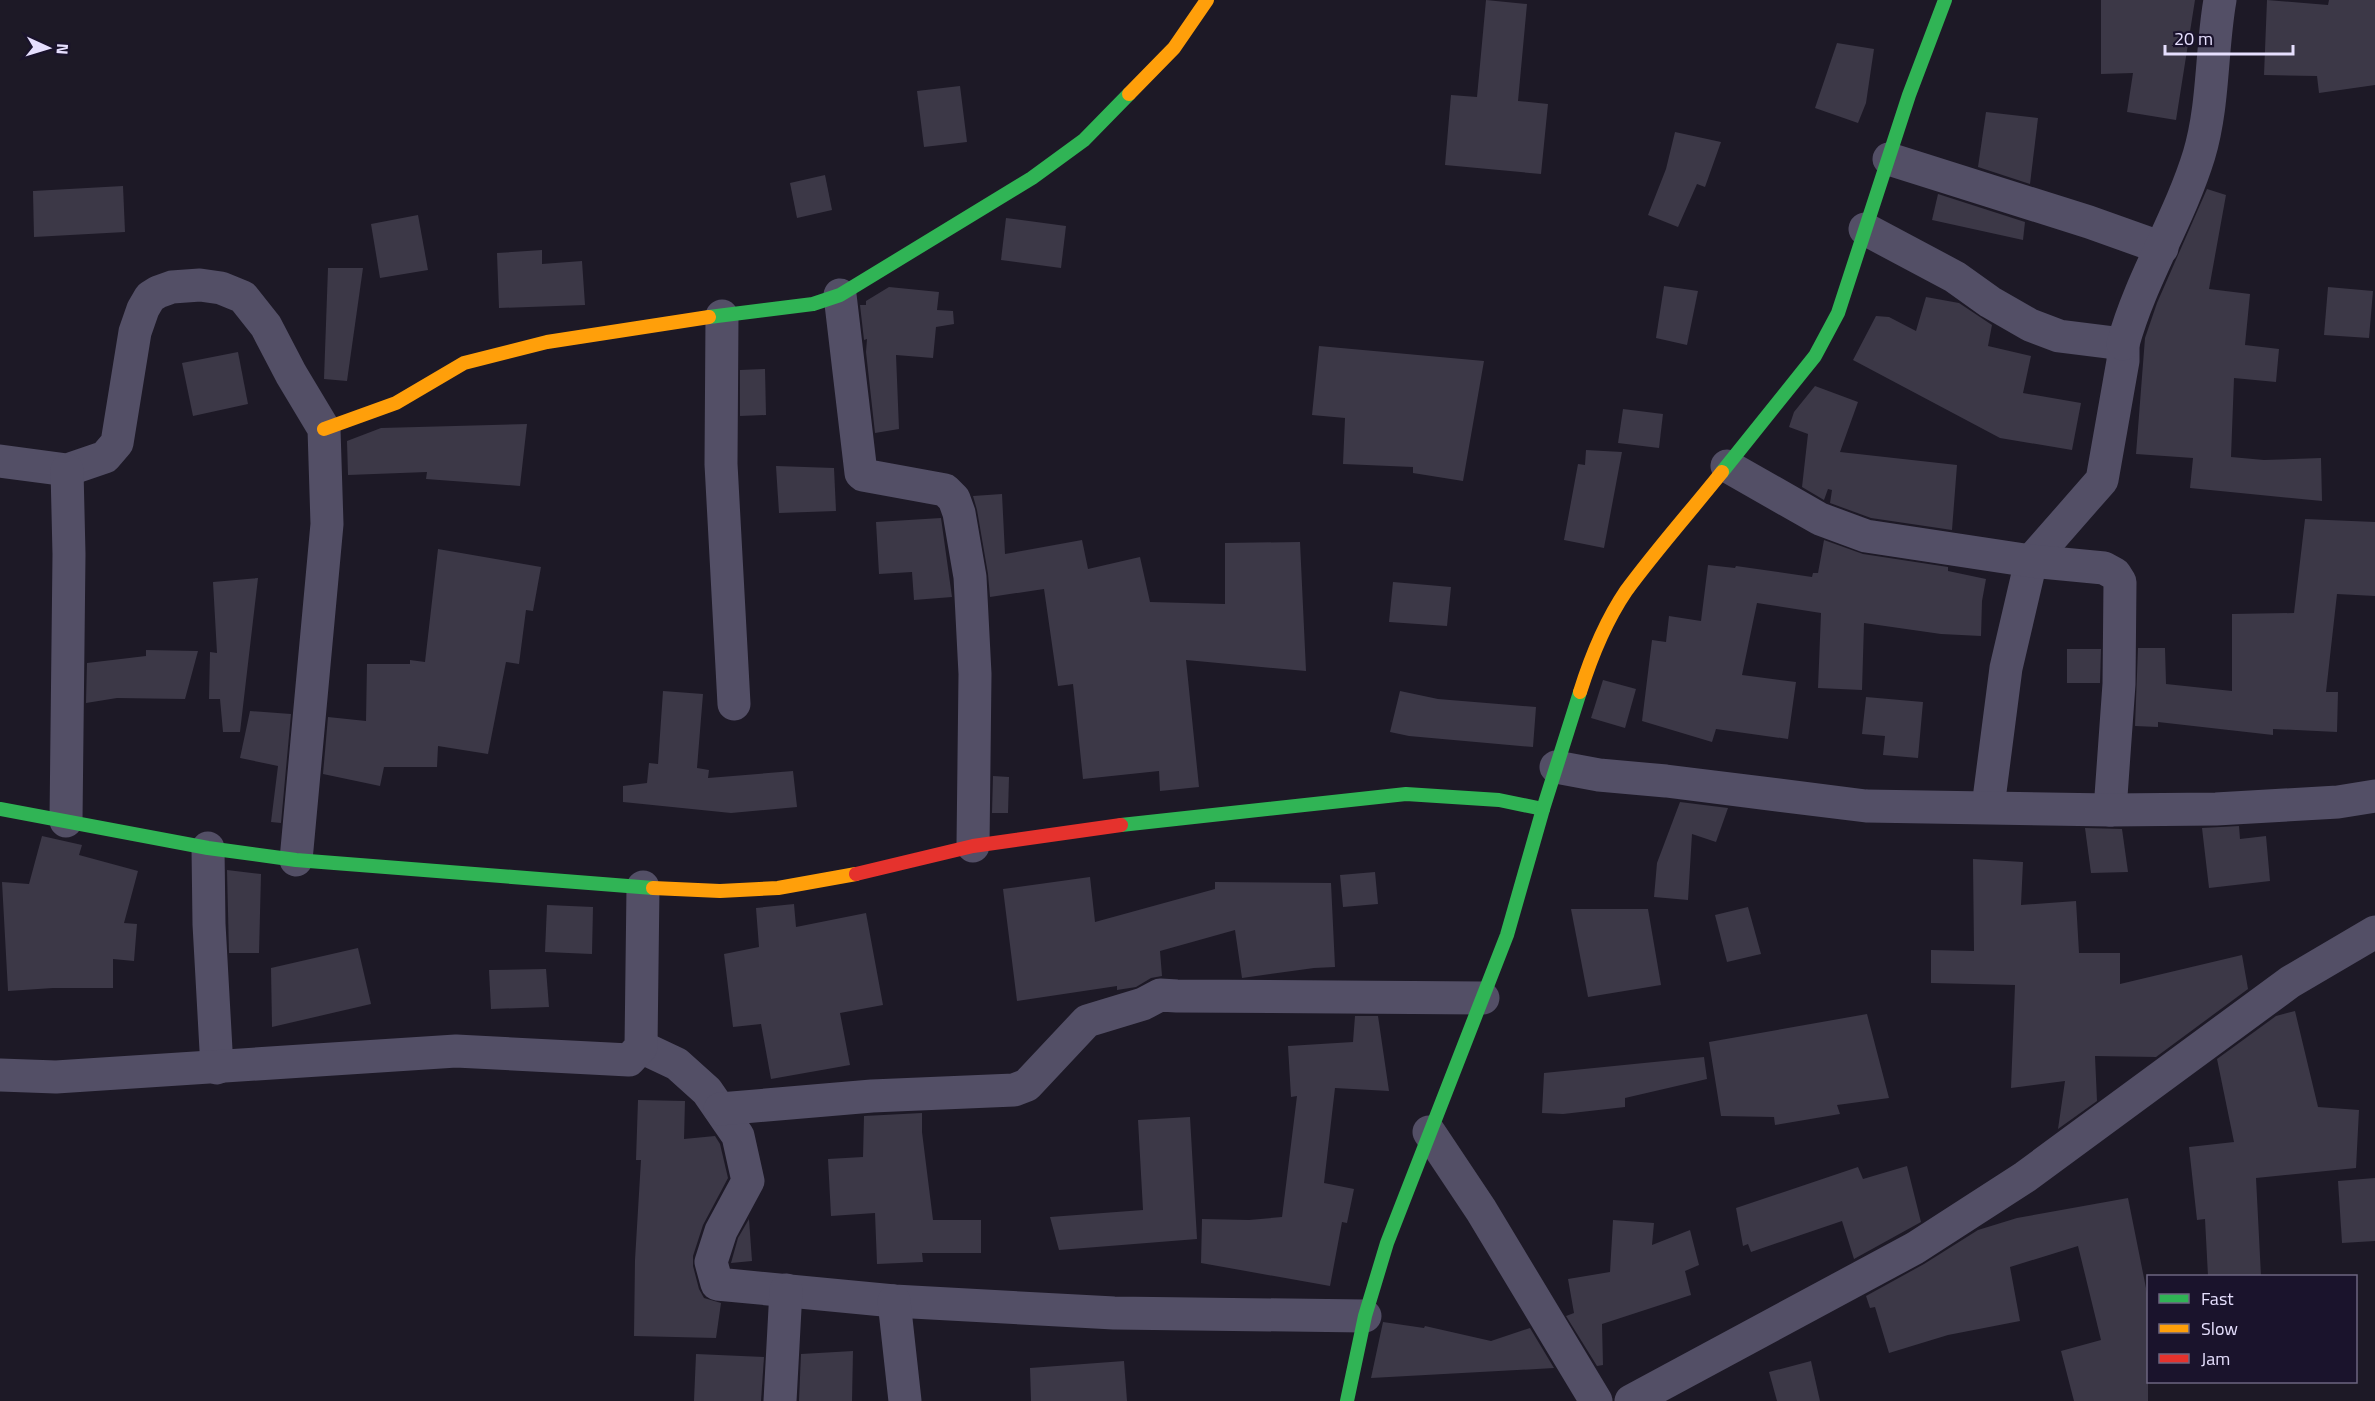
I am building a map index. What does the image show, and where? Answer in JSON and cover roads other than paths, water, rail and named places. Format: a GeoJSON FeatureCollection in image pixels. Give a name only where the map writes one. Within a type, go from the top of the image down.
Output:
{"type":"FeatureCollection","features":[{"type":"Feature","properties":{"kind":"street"},"geometry":{"type":"LineString","coordinates":[[1347,1401],[1365,1316],[1387,1243],[1507,934],[1589,663],[1605,628],[1626,592],[1815,356],[1828,335],[1838,312],[1909,95],[1945,0]]}},
{"type":"Feature","properties":{"kind":"street"},"geometry":{"type":"LineString","coordinates":[[1988,807],[2006,668],[2031,561],[2102,480],[2123,361],[2123,344],[2129,323],[2199,155],[2210,99],[2220,0]]}},
{"type":"Feature","properties":{"kind":"street"},"geometry":{"type":"LineString","coordinates":[[324,429],[396,403],[464,363],[547,342],[642,326],[813,304],[840,295],[1032,178],[1084,140],[1174,48],[1202,1]]}},
{"type":"Feature","properties":{"kind":"street"},"geometry":{"type":"LineString","coordinates":[[1888,159],[2089,222],[2162,248]]}},
{"type":"Feature","properties":{"kind":"street"},"geometry":{"type":"LineString","coordinates":[[1865,229],[1955,277],[1990,302],[2030,325],[2059,336],[2123,344]]}},
{"type":"Feature","properties":{"kind":"street"},"geometry":{"type":"LineString","coordinates":[[0,461],[67,470],[105,457],[117,443],[135,332],[142,309],[150,297],[172,287],[200,285],[221,288],[243,297],[266,326],[324,429],[327,524],[296,860]]}},
{"type":"Feature","properties":{"kind":"street"},"geometry":{"type":"LineString","coordinates":[[840,295],[861,473],[945,490],[954,499],[959,513],[970,577],[974,653],[973,846]]}},
{"type":"Feature","properties":{"kind":"street"},"geometry":{"type":"LineString","coordinates":[[722,316],[721,464],[734,704]]}},
{"type":"Feature","properties":{"kind":"street"},"geometry":{"type":"LineString","coordinates":[[1727,466],[1820,519],[1866,536],[2031,561],[2110,570],[2119,579],[2119,684],[2110,810]]}},
{"type":"Feature","properties":{"kind":"street"},"geometry":{"type":"LineString","coordinates":[[66,821],[69,554],[67,470]]}},
{"type":"Feature","properties":{"kind":"street"},"geometry":{"type":"LineString","coordinates":[[1556,767],[1866,806],[2110,810],[2216,809],[2338,802],[2375,796]]}},
{"type":"Feature","properties":{"kind":"street"},"geometry":{"type":"LineString","coordinates":[[0,809],[208,848],[296,860],[720,891],[778,888],[860,873],[973,846],[1118,825],[1406,794],[1499,800],[1543,809]]}},
{"type":"Feature","properties":{"kind":"street"},"geometry":{"type":"LineString","coordinates":[[208,848],[217,1068]]}},
{"type":"Feature","properties":{"kind":"street"},"geometry":{"type":"LineString","coordinates":[[0,1075],[56,1077],[456,1051],[629,1060],[641,1047],[643,887]]}},
{"type":"Feature","properties":{"kind":"street"},"geometry":{"type":"LineString","coordinates":[[1631,1401],[1915,1248],[2025,1177],[2290,982],[2375,932]]}},
{"type":"Feature","properties":{"kind":"street"},"geometry":{"type":"LineString","coordinates":[[720,1109],[872,1096],[1014,1090],[1027,1086],[1087,1021],[1143,1005],[1160,995],[1483,998]]}},
{"type":"Feature","properties":{"kind":"street"},"geometry":{"type":"LineString","coordinates":[[641,1047],[677,1064],[707,1091],[738,1136],[748,1181],[721,1230],[711,1262],[717,1284],[894,1301],[1114,1313],[1365,1316]]}},
{"type":"Feature","properties":{"kind":"street"},"geometry":{"type":"LineString","coordinates":[[1429,1132],[1481,1210],[1596,1401]]}},
{"type":"Feature","properties":{"kind":"street"},"geometry":{"type":"LineString","coordinates":[[780,1401],[786,1290]]}},
{"type":"Feature","properties":{"kind":"street"},"geometry":{"type":"LineString","coordinates":[[894,1301],[904,1401]]}}]}
